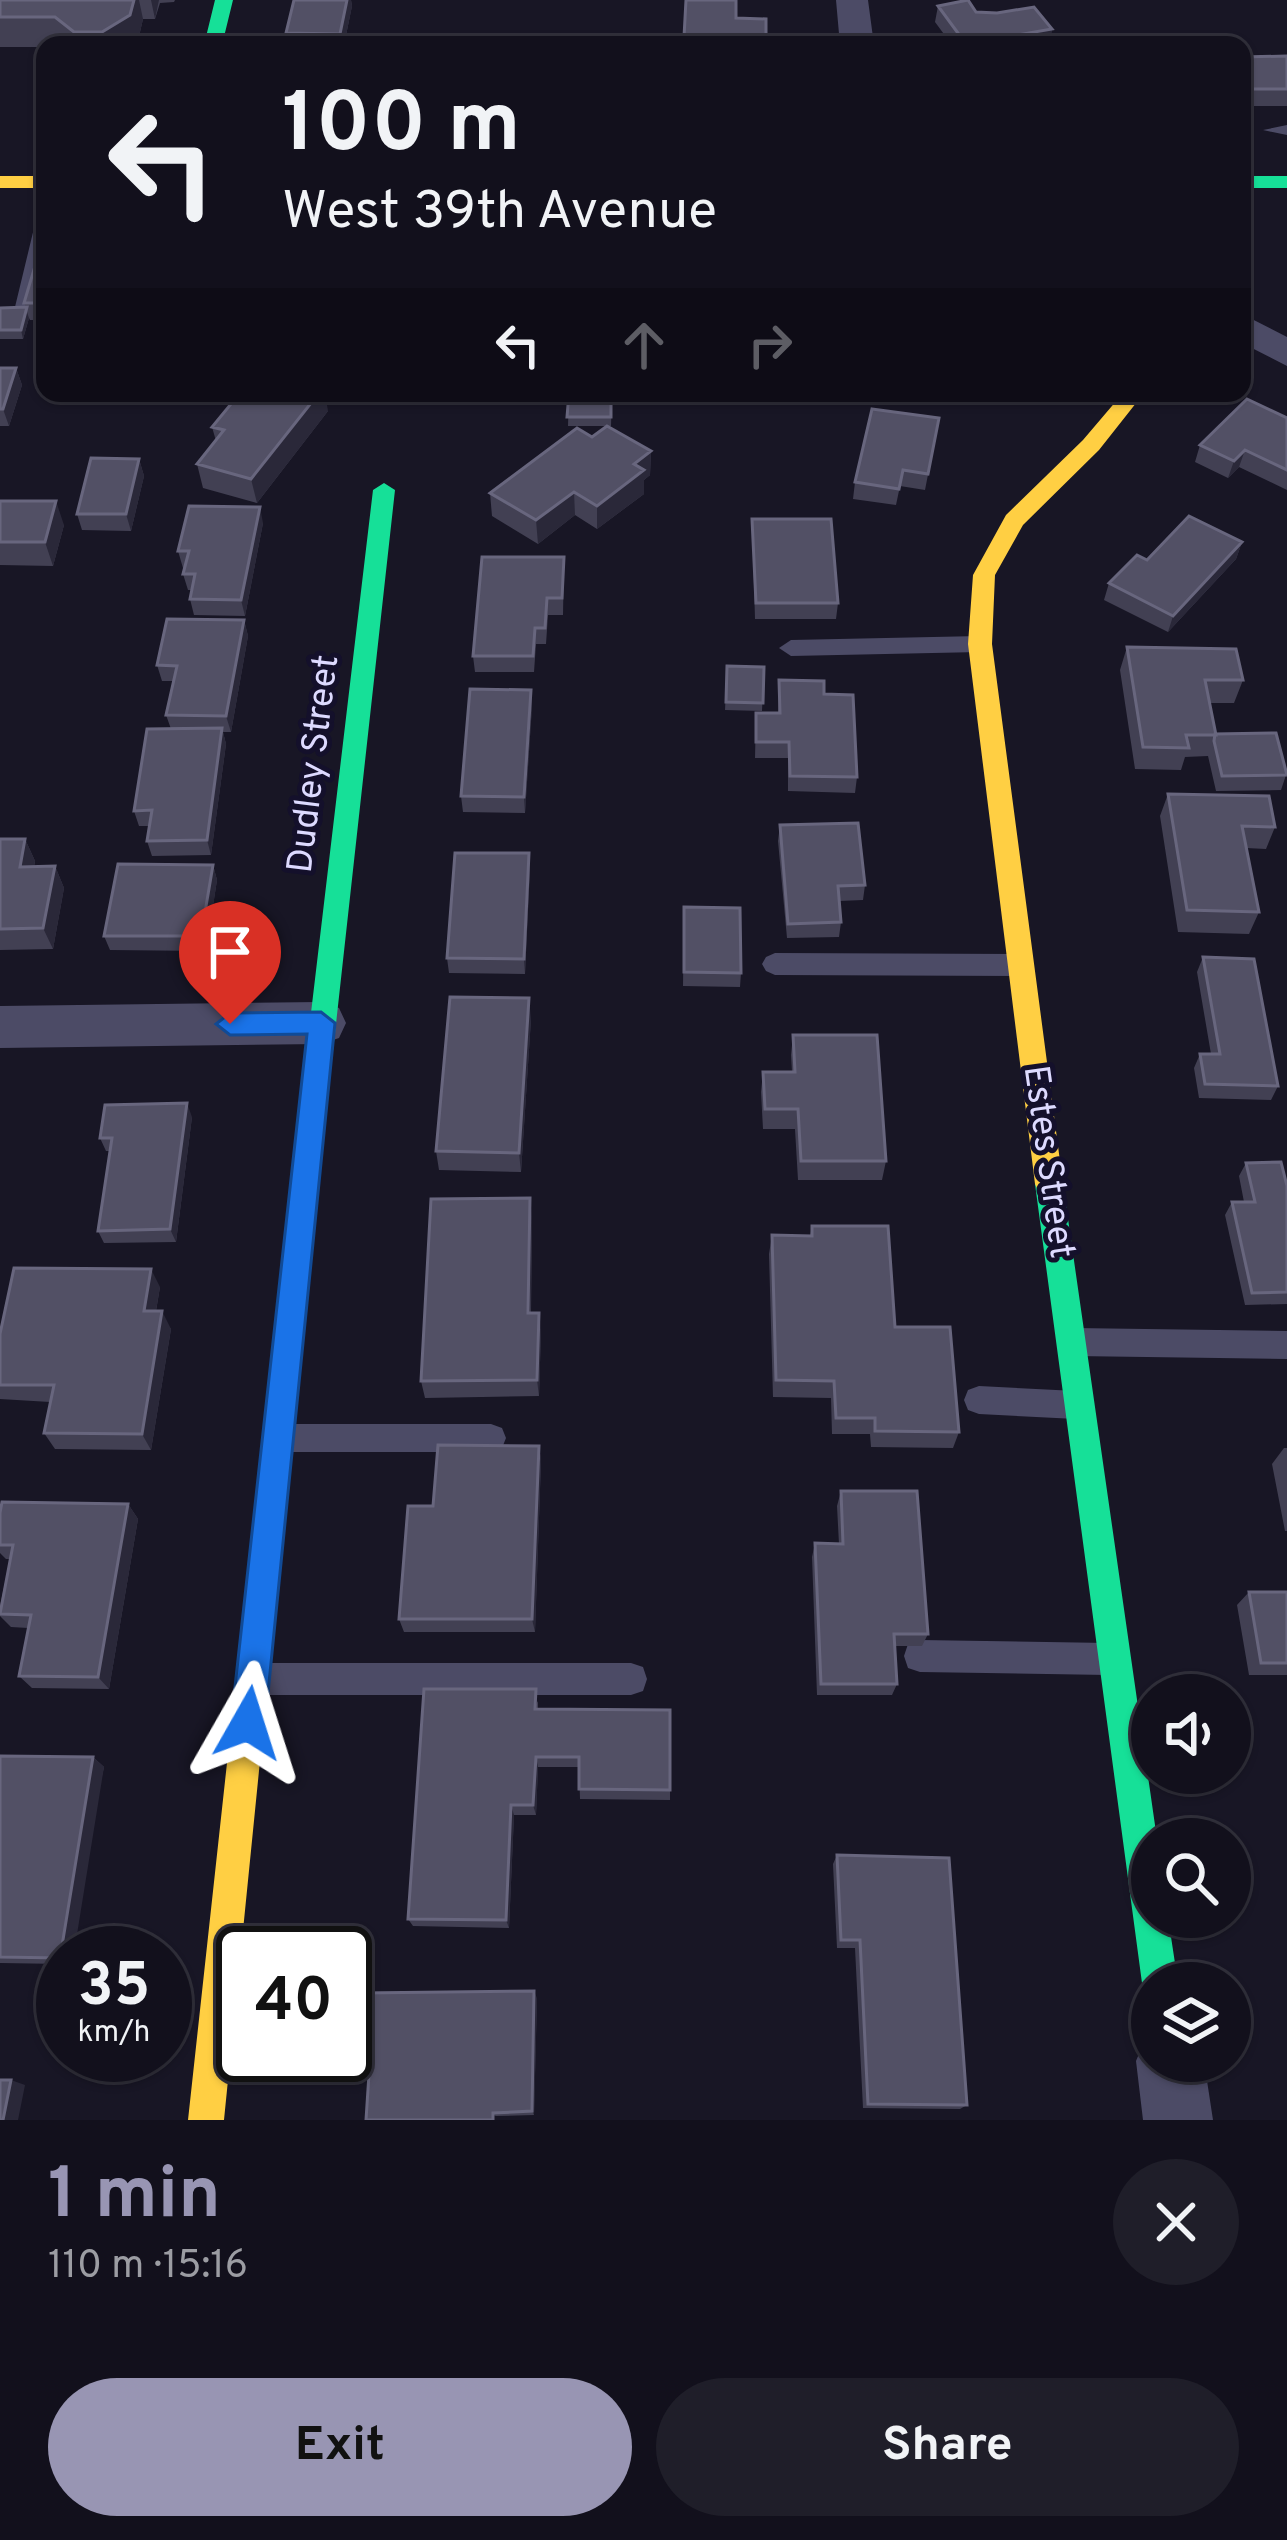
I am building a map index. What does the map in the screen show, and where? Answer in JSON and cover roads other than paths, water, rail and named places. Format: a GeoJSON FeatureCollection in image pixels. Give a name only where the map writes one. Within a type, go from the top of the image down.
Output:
{"type":"FeatureCollection","features":[{"type":"Feature","properties":{"kind":"street"},"geometry":{"type":"LineString","coordinates":[[215,36],[224,0]]}},
{"type":"Feature","properties":{"kind":"street"},"geometry":{"type":"LineString","coordinates":[[852,0],[856,36]]}},
{"type":"Feature","properties":{"kind":"street"},"geometry":{"type":"LineString","coordinates":[[1251,180],[1287,182]]}},
{"type":"Feature","properties":{"kind":"street"},"geometry":{"type":"LineString","coordinates":[[0,182],[36,182]]}},
{"type":"Feature","properties":{"kind":"street"},"geometry":{"type":"LineString","coordinates":[[1251,332],[1287,354]]}},
{"type":"Feature","properties":{"kind":"street","name":"Estes Street"},"geometry":{"type":"LineString","coordinates":[[1127,402],[1091,446],[1015,520],[995,550],[984,575],[980,644],[1018,965],[1157,1962]]}},
{"type":"Feature","properties":{"kind":"street","name":"Dudley Street"},"geometry":{"type":"LineString","coordinates":[[206,2120],[321,1023],[384,490]]}},
{"type":"Feature","properties":{"kind":"street"},"geometry":{"type":"LineString","coordinates":[[0,1027],[321,1023]]}},
{"type":"Feature","properties":{"kind":"street"},"geometry":{"type":"LineString","coordinates":[[1173,2082],[1178,2120]]}},
{"type":"Feature","properties":{"kind":"lane"},"geometry":{"type":"LineString","coordinates":[[25,307],[36,265]]}},
{"type":"Feature","properties":{"kind":"lane"},"geometry":{"type":"LineString","coordinates":[[791,648],[980,644]]}},
{"type":"Feature","properties":{"kind":"lane"},"geometry":{"type":"LineString","coordinates":[[775,964],[1018,965]]}},
{"type":"Feature","properties":{"kind":"lane"},"geometry":{"type":"LineString","coordinates":[[1074,1342],[1287,1345]]}},
{"type":"Feature","properties":{"kind":"lane"},"geometry":{"type":"LineString","coordinates":[[979,1400],[1083,1405]]}},
{"type":"Feature","properties":{"kind":"lane"},"geometry":{"type":"LineString","coordinates":[[278,1438],[491,1438]]}},
{"type":"Feature","properties":{"kind":"lane"},"geometry":{"type":"LineString","coordinates":[[920,1656],[1116,1659]]}},
{"type":"Feature","properties":{"kind":"lane"},"geometry":{"type":"LineString","coordinates":[[252,1679],[632,1679]]}}]}
